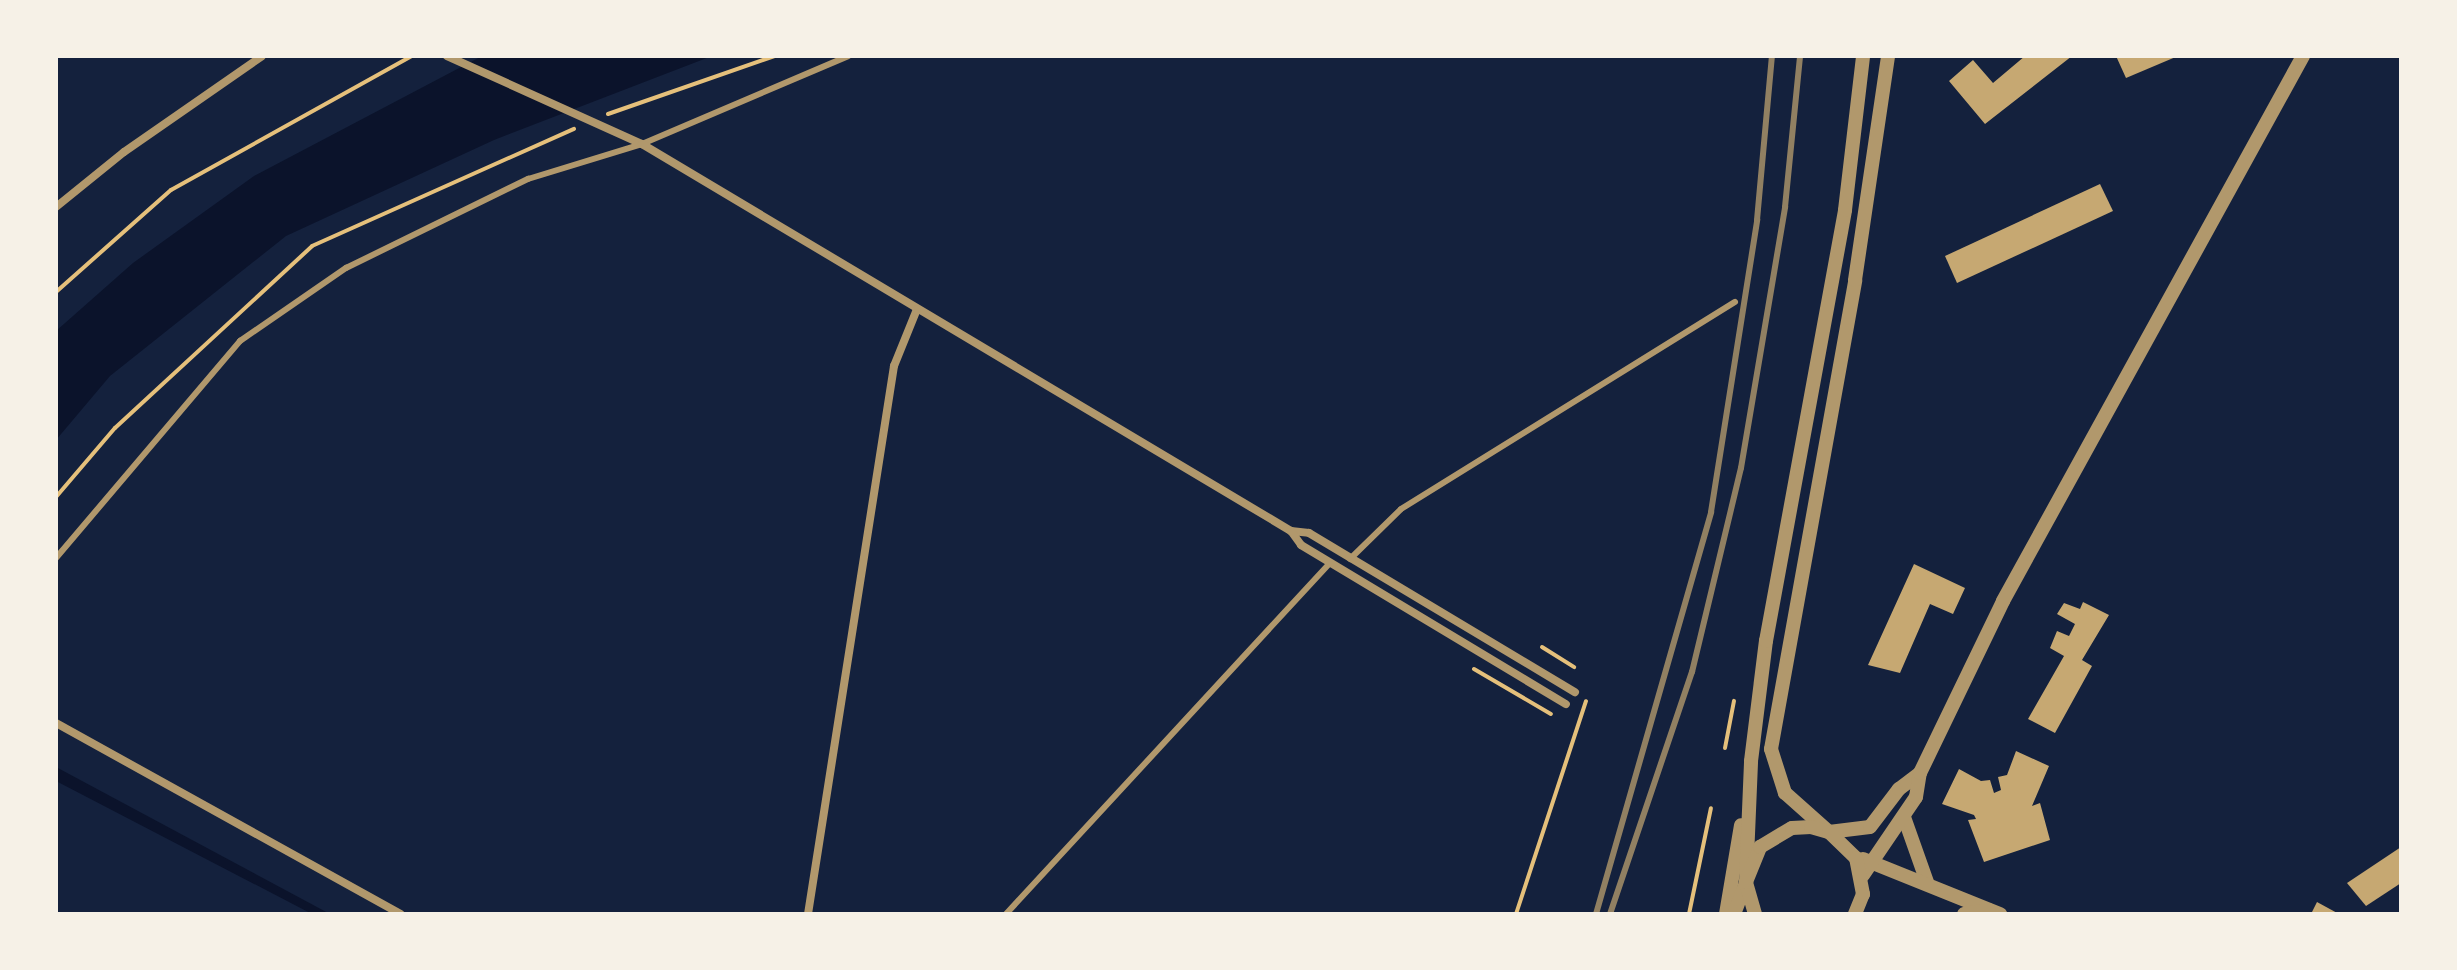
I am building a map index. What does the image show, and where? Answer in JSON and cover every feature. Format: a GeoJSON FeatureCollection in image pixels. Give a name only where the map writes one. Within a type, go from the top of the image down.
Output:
{"type":"FeatureCollection","features":[{"type":"Feature","properties":{"kind":"street"},"geometry":{"type":"LineString","coordinates":[[56,207],[251,59],[262,56]]}},
{"type":"Feature","properties":{"kind":"street"},"geometry":{"type":"LineString","coordinates":[[447,56],[642,144],[1291,531],[1301,545],[1566,704]]}},
{"type":"Feature","properties":{"kind":"street"},"geometry":{"type":"LineString","coordinates":[[1726,914],[1751,761],[1766,641],[1845,210],[1863,56]]}},
{"type":"Feature","properties":{"kind":"street"},"geometry":{"type":"LineString","coordinates":[[1863,875],[1856,858],[1785,793],[1771,749],[1855,280],[1888,56]]}},
{"type":"Feature","properties":{"kind":"street"},"geometry":{"type":"LineString","coordinates":[[1855,914],[1863,875],[1916,797],[1920,773],[2003,601],[2303,56]]}},
{"type":"Feature","properties":{"kind":"street"},"geometry":{"type":"LineString","coordinates":[[808,914],[894,366],[917,309]]}},
{"type":"Feature","properties":{"kind":"street"},"geometry":{"type":"LineString","coordinates":[[1291,531],[1309,533],[1575,692]]}},
{"type":"Feature","properties":{"kind":"street"},"geometry":{"type":"LineString","coordinates":[[56,723],[401,914]]}},
{"type":"Feature","properties":{"kind":"street"},"geometry":{"type":"LineString","coordinates":[[1751,761],[1746,882],[1755,914]]}},
{"type":"Feature","properties":{"kind":"street"},"geometry":{"type":"LineString","coordinates":[[1734,914],[1760,847],[1775,835],[1792,828],[1829,832],[1870,827],[1899,789],[1920,773]]}},
{"type":"Feature","properties":{"kind":"street"},"geometry":{"type":"LineString","coordinates":[[1904,817],[1927,882]]}},
{"type":"Feature","properties":{"kind":"street"},"geometry":{"type":"LineString","coordinates":[[1856,858],[1927,882],[1997,912]]}},
{"type":"Feature","properties":{"kind":"street"},"geometry":{"type":"LineString","coordinates":[[1964,914],[1997,912]]}},
{"type":"Feature","properties":{"kind":"lane"},"geometry":{"type":"LineString","coordinates":[[56,558],[240,341],[374,254],[528,179],[642,144],[848,56]]}},
{"type":"Feature","properties":{"kind":"lane"},"geometry":{"type":"LineString","coordinates":[[1350,559],[1401,509],[1735,302]]}},
{"type":"Feature","properties":{"kind":"lane"},"geometry":{"type":"LineString","coordinates":[[1006,914],[1330,563]]}},
{"type":"Feature","properties":{"kind":"path"},"geometry":{"type":"LineString","coordinates":[[56,292],[171,190],[412,56]]}},
{"type":"Feature","properties":{"kind":"path"},"geometry":{"type":"LineString","coordinates":[[1542,647],[1574,667]]}},
{"type":"Feature","properties":{"kind":"path"},"geometry":{"type":"LineString","coordinates":[[1555,666],[1579,679]]}},
{"type":"Feature","properties":{"kind":"path"},"geometry":{"type":"LineString","coordinates":[[1474,669],[1551,714]]}},
{"type":"Feature","properties":{"kind":"path"},"geometry":{"type":"LineString","coordinates":[[1516,914],[1587,698]]}},
{"type":"Feature","properties":{"kind":"path"},"geometry":{"type":"LineString","coordinates":[[1725,748],[1734,701]]}},
{"type":"Feature","properties":{"kind":"path"},"geometry":{"type":"LineString","coordinates":[[1689,914],[1711,808]]}},
{"type":"Feature","properties":{"kind":"water"},"geometry":{"type":"Polygon","coordinates":[[[482,56],[712,56],[494,140],[286,236],[110,376],[56,440],[56,331],[133,263],[254,176],[482,56]]]}},
{"type":"Feature","properties":{"kind":"water"},"geometry":{"type":"Polygon","coordinates":[[[56,767],[330,914],[312,914],[56,781],[56,767]]]}},
{"type":"Feature","properties":{"kind":"building"},"geometry":{"type":"Polygon","coordinates":[[[2025,56],[2072,56],[1985,124],[1949,81],[1973,60],[1993,83],[2025,56]]]}},
{"type":"Feature","properties":{"kind":"building"},"geometry":{"type":"Polygon","coordinates":[[[2116,56],[2178,56],[2126,78],[2116,56]]]}},
{"type":"Feature","properties":{"kind":"building"},"geometry":{"type":"Polygon","coordinates":[[[2100,184],[2113,211],[1957,283],[1945,256],[2100,184]]]}},
{"type":"Feature","properties":{"kind":"building"},"geometry":{"type":"Polygon","coordinates":[[[1914,564],[1965,588],[1953,614],[1930,604],[1900,673],[1868,665],[1914,564]]]}},
{"type":"Feature","properties":{"kind":"building"},"geometry":{"type":"Polygon","coordinates":[[[2083,602],[2109,615],[2082,660],[2092,666],[2055,733],[2028,719],[2064,656],[2050,648],[2057,631],[2069,636],[2075,624],[2057,614],[2064,603],[2080,609],[2083,602]]]}},
{"type":"Feature","properties":{"kind":"building"},"geometry":{"type":"Polygon","coordinates":[[[2016,751],[2049,766],[2032,806],[2040,803],[2050,840],[1984,862],[1968,820],[1976,819],[1974,815],[1942,804],[1959,769],[1981,781],[1990,780],[1994,793],[2001,790],[1998,777],[2007,775],[2016,751]]]}},
{"type":"Feature","properties":{"kind":"building"},"geometry":{"type":"Polygon","coordinates":[[[2401,847],[2401,883],[2366,906],[2347,883],[2401,847]]]}},
{"type":"Feature","properties":{"kind":"building"},"geometry":{"type":"Polygon","coordinates":[[[2317,902],[2339,914],[2311,914],[2317,902]]]}},
{"type":"Feature","properties":{"kind":"railway"},"geometry":{"type":"LineString","coordinates":[[1596,914],[1711,512],[1757,220],[1772,56]]}},
{"type":"Feature","properties":{"kind":"railway"},"geometry":{"type":"LineString","coordinates":[[1610,914],[1692,672],[1741,468],[1785,207],[1800,56]]}}]}
